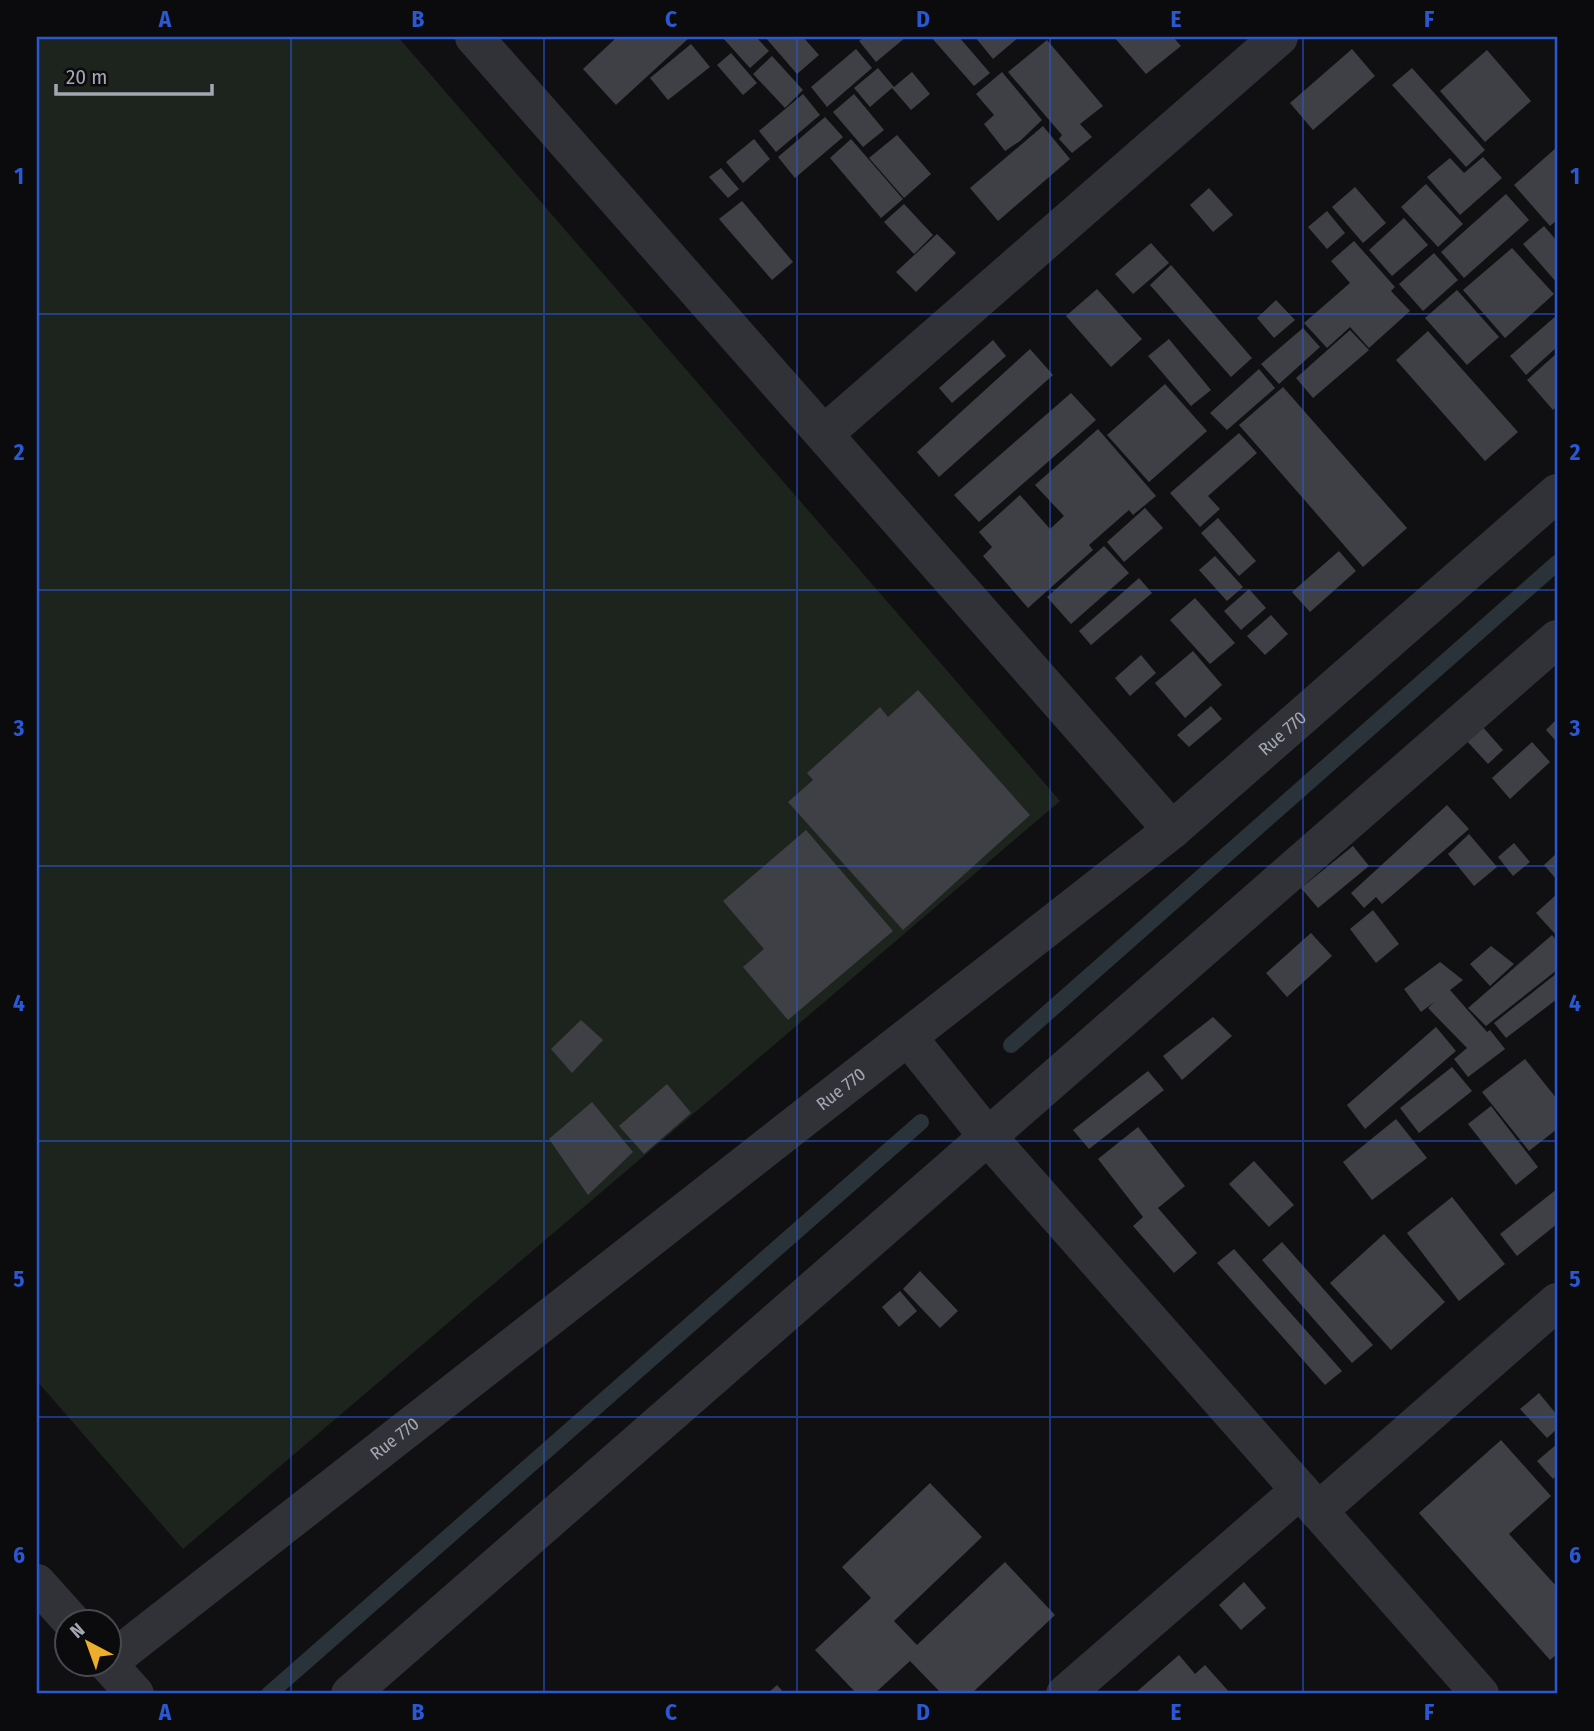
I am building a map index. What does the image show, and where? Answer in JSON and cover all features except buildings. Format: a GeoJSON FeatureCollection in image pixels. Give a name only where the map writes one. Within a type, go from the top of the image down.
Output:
{"type":"FeatureCollection","features":[{"type":"Feature","properties":{"kind":"street"},"geometry":{"type":"LineString","coordinates":[[824,434],[1279,37]]}},
{"type":"Feature","properties":{"kind":"street"},"geometry":{"type":"LineString","coordinates":[[491,43],[824,434],[1172,830]]}},
{"type":"Feature","properties":{"kind":"street","name":"Rue 770"},"geometry":{"type":"LineString","coordinates":[[122,1653],[1172,830],[1557,493]]}},
{"type":"Feature","properties":{"kind":"street"},"geometry":{"type":"LineString","coordinates":[[350,1694],[1557,639]]}},
{"type":"Feature","properties":{"kind":"street"},"geometry":{"type":"LineString","coordinates":[[908,1037],[988,1137],[1480,1694]]}},
{"type":"Feature","properties":{"kind":"street"},"geometry":{"type":"LineString","coordinates":[[1065,1694],[1557,1302]]}},
{"type":"Feature","properties":{"kind":"street"},"geometry":{"type":"LineString","coordinates":[[37,1583],[59,1608]]}},
{"type":"Feature","properties":{"kind":"street"},"geometry":{"type":"LineString","coordinates":[[121,1678],[135,1694]]}},
{"type":"Feature","properties":{"kind":"shaded area"},"geometry":{"type":"Polygon","coordinates":[[[37,37],[398,37],[1060,801],[183,1549],[37,1381],[37,37]]]}},
{"type":"Feature","properties":{"kind":"waterway"},"geometry":{"type":"LineString","coordinates":[[1011,1045],[1557,563]]}},
{"type":"Feature","properties":{"kind":"waterway"},"geometry":{"type":"LineString","coordinates":[[269,1694],[921,1122]]}}]}
